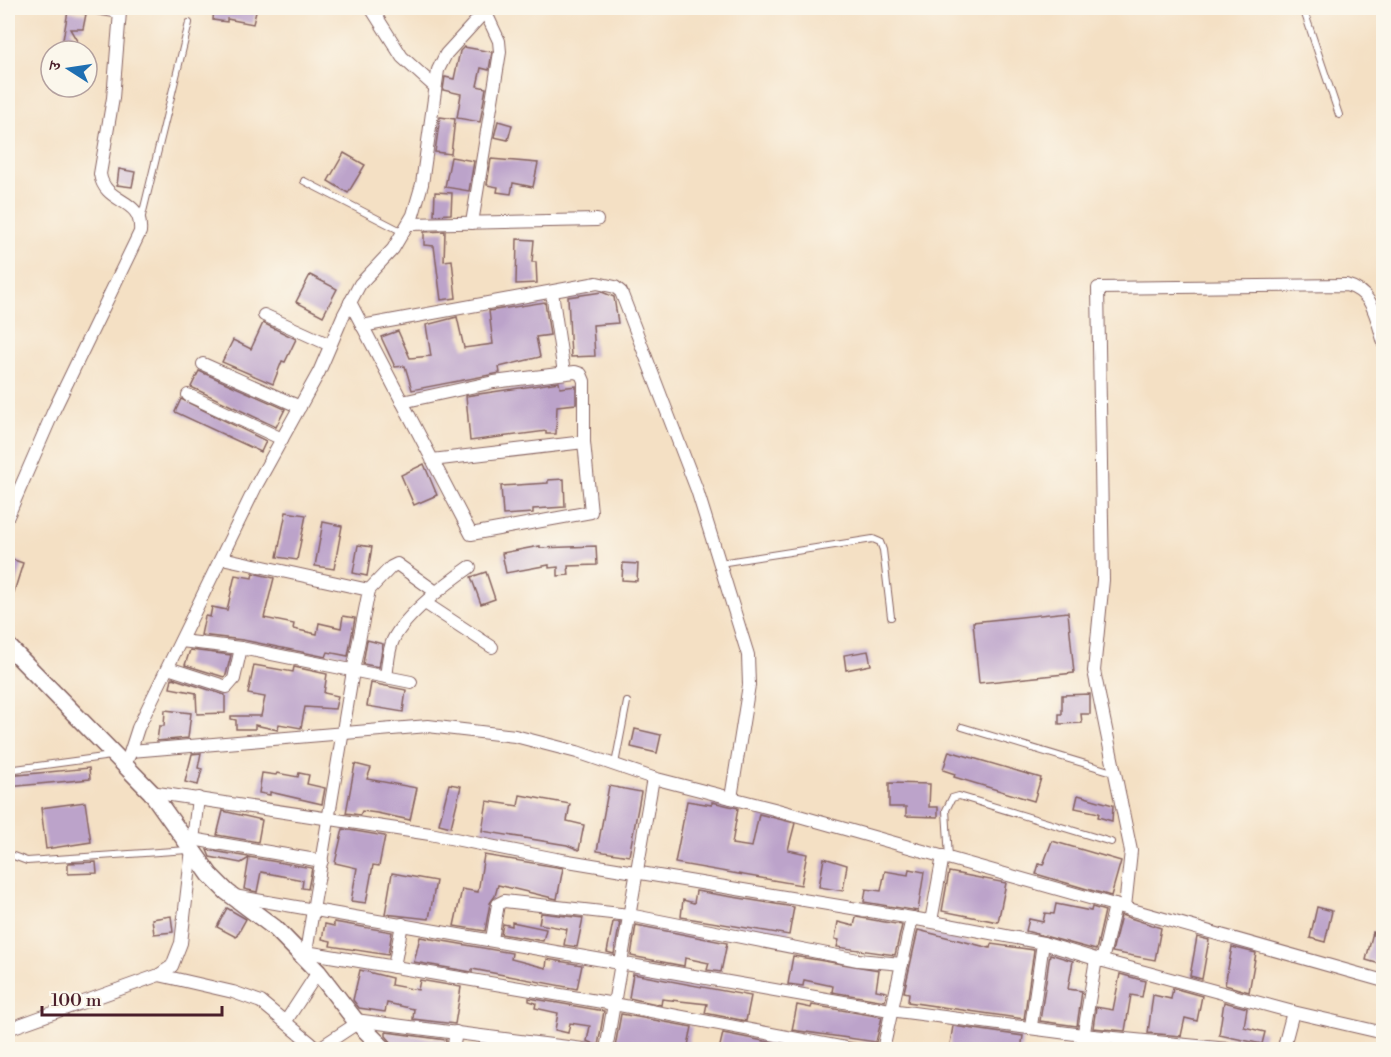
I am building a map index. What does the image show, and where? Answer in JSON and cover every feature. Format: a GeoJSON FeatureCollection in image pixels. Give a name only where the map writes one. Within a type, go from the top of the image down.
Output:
{"type":"FeatureCollection","features":[{"type":"Feature","properties":{"kind":"main road"},"geometry":{"type":"LineString","coordinates":[[8,646],[124,758],[191,844],[210,875],[303,954],[357,1021],[384,1050]]}},
{"type":"Feature","properties":{"kind":"street"},"geometry":{"type":"LineString","coordinates":[[8,516],[54,410],[140,232],[141,220],[135,209],[108,193],[102,186],[100,174],[113,98],[121,10],[97,8]]}},
{"type":"Feature","properties":{"kind":"street"},"geometry":{"type":"LineString","coordinates":[[371,8],[402,57],[434,86]]}},
{"type":"Feature","properties":{"kind":"street"},"geometry":{"type":"LineString","coordinates":[[124,758],[222,558],[300,407],[350,302],[360,284],[393,249],[406,228],[422,183],[434,86],[446,54],[486,9],[499,41],[500,63],[472,223]]}},
{"type":"Feature","properties":{"kind":"street"},"geometry":{"type":"LineString","coordinates":[[406,228],[472,223],[597,220]]}},
{"type":"Feature","properties":{"kind":"street"},"geometry":{"type":"LineString","coordinates":[[362,326],[597,283],[615,286],[621,292],[697,490],[748,655],[749,671],[731,798]]}},
{"type":"Feature","properties":{"kind":"street"},"geometry":{"type":"LineString","coordinates":[[1081,1050],[1099,960],[1120,906],[1131,851],[1094,671],[1103,580],[1098,288],[1346,285],[1359,288],[1370,300],[1383,343]]}},
{"type":"Feature","properties":{"kind":"street"},"geometry":{"type":"LineString","coordinates":[[552,292],[564,373]]}},
{"type":"Feature","properties":{"kind":"street"},"geometry":{"type":"LineString","coordinates":[[350,302],[362,326],[471,534],[591,512],[584,442],[584,381],[581,374],[564,373],[494,382],[402,402]]}},
{"type":"Feature","properties":{"kind":"street"},"geometry":{"type":"LineString","coordinates":[[264,315],[330,345]]}},
{"type":"Feature","properties":{"kind":"street"},"geometry":{"type":"LineString","coordinates":[[203,364],[300,407]]}},
{"type":"Feature","properties":{"kind":"street"},"geometry":{"type":"LineString","coordinates":[[188,395],[282,439]]}},
{"type":"Feature","properties":{"kind":"street"},"geometry":{"type":"LineString","coordinates":[[432,459],[584,442]]}},
{"type":"Feature","properties":{"kind":"street"},"geometry":{"type":"LineString","coordinates":[[222,558],[369,590]]}},
{"type":"Feature","properties":{"kind":"street"},"geometry":{"type":"LineString","coordinates":[[436,592],[397,564],[391,567],[369,590],[353,671],[313,912],[303,954],[614,1004],[856,1050]]}},
{"type":"Feature","properties":{"kind":"street"},"geometry":{"type":"LineString","coordinates":[[386,677],[394,639],[436,592],[470,567]]}},
{"type":"Feature","properties":{"kind":"street"},"geometry":{"type":"LineString","coordinates":[[425,603],[492,647]]}},
{"type":"Feature","properties":{"kind":"street"},"geometry":{"type":"LineString","coordinates":[[181,641],[242,648],[411,682]]}},
{"type":"Feature","properties":{"kind":"street"},"geometry":{"type":"LineString","coordinates":[[168,668],[227,687],[234,680],[242,648]]}},
{"type":"Feature","properties":{"kind":"street"},"geometry":{"type":"LineString","coordinates":[[124,758],[344,732],[428,726],[482,730],[549,743],[653,778],[946,857],[1383,981]]}},
{"type":"Feature","properties":{"kind":"street"},"geometry":{"type":"LineString","coordinates":[[606,1050],[653,778]]}},
{"type":"Feature","properties":{"kind":"street"},"geometry":{"type":"LineString","coordinates":[[151,792],[330,818],[931,921],[1043,943],[1293,1012],[1383,1033]]}},
{"type":"Feature","properties":{"kind":"street"},"geometry":{"type":"LineString","coordinates":[[8,1029],[159,975],[172,966],[181,943],[198,798]]}},
{"type":"Feature","properties":{"kind":"street"},"geometry":{"type":"LineString","coordinates":[[191,844],[322,861]]}},
{"type":"Feature","properties":{"kind":"street"},"geometry":{"type":"LineString","coordinates":[[931,921],[946,857]]}},
{"type":"Feature","properties":{"kind":"street"},"geometry":{"type":"LineString","coordinates":[[233,896],[313,912],[492,939],[890,1010],[1031,1026],[1083,1035],[1239,1050]]}},
{"type":"Feature","properties":{"kind":"street"},"geometry":{"type":"LineString","coordinates":[[492,939],[499,901],[629,915],[858,960],[902,964]]}},
{"type":"Feature","properties":{"kind":"street"},"geometry":{"type":"LineString","coordinates":[[883,1050],[912,918]]}},
{"type":"Feature","properties":{"kind":"street"},"geometry":{"type":"LineString","coordinates":[[394,967],[402,924]]}},
{"type":"Feature","properties":{"kind":"street"},"geometry":{"type":"LineString","coordinates":[[1031,1026],[1043,943]]}},
{"type":"Feature","properties":{"kind":"street"},"geometry":{"type":"LineString","coordinates":[[286,1021],[318,972]]}},
{"type":"Feature","properties":{"kind":"street"},"geometry":{"type":"LineString","coordinates":[[159,975],[246,995],[261,1002],[319,1049],[357,1021],[591,1050]]}},
{"type":"Feature","properties":{"kind":"street"},"geometry":{"type":"LineString","coordinates":[[1283,1050],[1293,1012]]}},
{"type":"Feature","properties":{"kind":"street"},"geometry":{"type":"LineString","coordinates":[[453,1050],[456,1032]]}},
{"type":"Feature","properties":{"kind":"lane"},"geometry":{"type":"LineString","coordinates":[[1303,8],[1339,115]]}},
{"type":"Feature","properties":{"kind":"lane"},"geometry":{"type":"LineString","coordinates":[[141,220],[189,23]]}},
{"type":"Feature","properties":{"kind":"lane"},"geometry":{"type":"LineString","coordinates":[[304,181],[406,228]]}},
{"type":"Feature","properties":{"kind":"lane"},"geometry":{"type":"LineString","coordinates":[[720,563],[873,539],[880,542],[883,550],[891,617]]}},
{"type":"Feature","properties":{"kind":"lane"},"geometry":{"type":"LineString","coordinates":[[615,764],[627,702]]}},
{"type":"Feature","properties":{"kind":"lane"},"geometry":{"type":"LineString","coordinates":[[962,727],[1116,773]]}},
{"type":"Feature","properties":{"kind":"lane"},"geometry":{"type":"LineString","coordinates":[[8,770],[124,758]]}},
{"type":"Feature","properties":{"kind":"lane"},"geometry":{"type":"LineString","coordinates":[[946,857],[946,810],[952,798],[959,796],[1111,842]]}},
{"type":"Feature","properties":{"kind":"lane"},"geometry":{"type":"LineString","coordinates":[[8,854],[27,861],[191,844]]}},
{"type":"Feature","properties":{"kind":"building"},"geometry":{"type":"Polygon","coordinates":[[[214,8],[257,8],[253,24],[227,19],[227,22],[213,20],[214,8]]]}},
{"type":"Feature","properties":{"kind":"building"},"geometry":{"type":"Polygon","coordinates":[[[68,11],[86,14],[83,29],[70,29],[76,39],[63,39],[68,11]]]}},
{"type":"Feature","properties":{"kind":"building"},"geometry":{"type":"Polygon","coordinates":[[[464,47],[492,52],[489,70],[481,68],[477,86],[486,88],[480,122],[457,118],[461,94],[443,90],[445,77],[454,79],[460,51],[464,47]]]}},
{"type":"Feature","properties":{"kind":"building"},"geometry":{"type":"Polygon","coordinates":[[[440,117],[455,119],[451,154],[435,152],[440,117]]]}},
{"type":"Feature","properties":{"kind":"building"},"geometry":{"type":"Polygon","coordinates":[[[498,121],[512,125],[508,140],[494,137],[498,121]]]}},
{"type":"Feature","properties":{"kind":"building"},"geometry":{"type":"Polygon","coordinates":[[[344,153],[365,165],[348,193],[328,181],[344,153]]]}},
{"type":"Feature","properties":{"kind":"building"},"geometry":{"type":"Polygon","coordinates":[[[451,157],[474,161],[469,191],[445,187],[451,157]]]}},
{"type":"Feature","properties":{"kind":"building"},"geometry":{"type":"Polygon","coordinates":[[[491,159],[538,163],[533,187],[513,183],[511,194],[497,192],[498,187],[487,185],[491,159]]]}},
{"type":"Feature","properties":{"kind":"building"},"geometry":{"type":"Polygon","coordinates":[[[119,169],[135,172],[132,187],[117,185],[119,169]]]}},
{"type":"Feature","properties":{"kind":"building"},"geometry":{"type":"Polygon","coordinates":[[[435,192],[452,193],[451,214],[434,215],[435,192]]]}},
{"type":"Feature","properties":{"kind":"building"},"geometry":{"type":"Polygon","coordinates":[[[445,231],[444,261],[452,260],[456,298],[441,300],[434,246],[424,245],[424,232],[445,231]]]}},
{"type":"Feature","properties":{"kind":"building"},"geometry":{"type":"Polygon","coordinates":[[[517,239],[534,240],[532,262],[536,262],[537,283],[516,284],[517,239]]]}},
{"type":"Feature","properties":{"kind":"building"},"geometry":{"type":"Polygon","coordinates":[[[310,275],[337,289],[323,316],[296,302],[310,275]]]}},
{"type":"Feature","properties":{"kind":"building"},"geometry":{"type":"Polygon","coordinates":[[[602,292],[614,297],[618,323],[593,325],[595,356],[571,357],[568,297],[602,292]]]}},
{"type":"Feature","properties":{"kind":"building"},"geometry":{"type":"Polygon","coordinates":[[[545,302],[550,335],[536,337],[540,357],[499,367],[500,373],[412,390],[405,366],[395,367],[381,337],[398,331],[410,358],[431,356],[426,325],[457,317],[464,348],[493,344],[489,311],[545,302]]]}},
{"type":"Feature","properties":{"kind":"building"},"geometry":{"type":"Polygon","coordinates":[[[263,323],[296,339],[285,362],[282,361],[273,384],[222,362],[233,340],[251,349],[263,323]]]}},
{"type":"Feature","properties":{"kind":"building"},"geometry":{"type":"Polygon","coordinates":[[[199,371],[285,409],[276,427],[191,387],[199,371]]]}},
{"type":"Feature","properties":{"kind":"building"},"geometry":{"type":"Polygon","coordinates":[[[559,382],[560,388],[576,386],[576,404],[557,406],[556,434],[546,434],[546,431],[470,441],[466,396],[559,382]]]}},
{"type":"Feature","properties":{"kind":"building"},"geometry":{"type":"Polygon","coordinates":[[[181,399],[266,441],[261,452],[175,412],[181,399]]]}},
{"type":"Feature","properties":{"kind":"building"},"geometry":{"type":"Polygon","coordinates":[[[424,464],[437,495],[414,505],[401,475],[424,464]]]}},
{"type":"Feature","properties":{"kind":"building"},"geometry":{"type":"Polygon","coordinates":[[[564,479],[565,507],[533,509],[533,513],[503,515],[501,486],[548,483],[548,480],[564,479]]]}},
{"type":"Feature","properties":{"kind":"building"},"geometry":{"type":"Polygon","coordinates":[[[286,512],[306,515],[297,560],[277,557],[286,512]]]}},
{"type":"Feature","properties":{"kind":"building"},"geometry":{"type":"Polygon","coordinates":[[[323,522],[342,526],[334,569],[315,566],[323,522]]]}},
{"type":"Feature","properties":{"kind":"building"},"geometry":{"type":"Polygon","coordinates":[[[358,545],[372,547],[367,576],[353,573],[358,545]]]}},
{"type":"Feature","properties":{"kind":"building"},"geometry":{"type":"Polygon","coordinates":[[[540,546],[540,548],[596,546],[597,565],[568,566],[569,575],[558,576],[558,567],[549,568],[549,565],[506,573],[502,553],[540,546]]]}},
{"type":"Feature","properties":{"kind":"building"},"geometry":{"type":"Polygon","coordinates":[[[8,558],[23,563],[10,605],[8,604],[8,558]]]}},
{"type":"Feature","properties":{"kind":"building"},"geometry":{"type":"Polygon","coordinates":[[[623,563],[638,564],[637,581],[622,580],[623,563]]]}},
{"type":"Feature","properties":{"kind":"building"},"geometry":{"type":"Polygon","coordinates":[[[486,572],[495,599],[481,604],[471,577],[486,572]]]}},
{"type":"Feature","properties":{"kind":"building"},"geometry":{"type":"Polygon","coordinates":[[[253,573],[274,578],[264,618],[294,624],[293,629],[317,634],[319,623],[341,628],[343,616],[355,618],[348,656],[328,652],[326,657],[243,640],[201,635],[205,616],[210,617],[212,607],[227,610],[235,575],[252,578],[253,573]]]}},
{"type":"Feature","properties":{"kind":"building"},"geometry":{"type":"Polygon","coordinates":[[[1068,612],[1074,673],[979,683],[973,622],[1068,612]]]}},
{"type":"Feature","properties":{"kind":"building"},"geometry":{"type":"Polygon","coordinates":[[[367,640],[383,644],[379,667],[363,664],[367,640]]]}},
{"type":"Feature","properties":{"kind":"building"},"geometry":{"type":"Polygon","coordinates":[[[190,650],[231,655],[226,675],[224,677],[185,665],[190,650]]]}},
{"type":"Feature","properties":{"kind":"building"},"geometry":{"type":"Polygon","coordinates":[[[868,651],[871,665],[846,670],[844,655],[868,651]]]}},
{"type":"Feature","properties":{"kind":"building"},"geometry":{"type":"Polygon","coordinates":[[[254,665],[293,672],[294,667],[327,674],[324,693],[338,696],[335,709],[305,707],[301,728],[279,724],[278,730],[255,725],[255,729],[236,729],[236,720],[231,719],[231,716],[261,716],[265,697],[248,694],[254,665]]]}},
{"type":"Feature","properties":{"kind":"building"},"geometry":{"type":"Polygon","coordinates":[[[172,678],[225,695],[225,713],[197,714],[196,693],[170,688],[172,678]]]}},
{"type":"Feature","properties":{"kind":"building"},"geometry":{"type":"Polygon","coordinates":[[[371,683],[406,690],[403,712],[367,706],[371,683]]]}},
{"type":"Feature","properties":{"kind":"building"},"geometry":{"type":"Polygon","coordinates":[[[1090,694],[1090,714],[1081,714],[1082,723],[1059,724],[1059,714],[1062,714],[1062,695],[1090,694]]]}},
{"type":"Feature","properties":{"kind":"building"},"geometry":{"type":"Polygon","coordinates":[[[165,710],[191,713],[188,738],[157,741],[159,726],[164,726],[165,710]]]}},
{"type":"Feature","properties":{"kind":"building"},"geometry":{"type":"Polygon","coordinates":[[[635,729],[661,735],[657,753],[631,747],[635,729]]]}},
{"type":"Feature","properties":{"kind":"building"},"geometry":{"type":"Polygon","coordinates":[[[949,751],[1041,778],[1034,801],[954,777],[955,774],[943,770],[949,751]]]}},
{"type":"Feature","properties":{"kind":"building"},"geometry":{"type":"Polygon","coordinates":[[[201,753],[198,768],[202,769],[198,785],[185,782],[192,754],[201,753]]]}},
{"type":"Feature","properties":{"kind":"building"},"geometry":{"type":"Polygon","coordinates":[[[355,764],[371,768],[367,779],[417,788],[410,820],[362,811],[360,815],[346,813],[355,764]]]}},
{"type":"Feature","properties":{"kind":"building"},"geometry":{"type":"Polygon","coordinates":[[[89,768],[90,779],[8,787],[8,776],[89,768]]]}},
{"type":"Feature","properties":{"kind":"building"},"geometry":{"type":"Polygon","coordinates":[[[262,773],[298,777],[299,773],[309,775],[307,784],[325,788],[322,804],[270,792],[270,795],[259,793],[262,773]]]}},
{"type":"Feature","properties":{"kind":"building"},"geometry":{"type":"Polygon","coordinates":[[[889,783],[930,784],[929,807],[938,807],[938,817],[906,816],[906,807],[889,807],[889,783]]]}},
{"type":"Feature","properties":{"kind":"building"},"geometry":{"type":"Polygon","coordinates":[[[449,784],[461,786],[451,827],[439,824],[449,784]]]}},
{"type":"Feature","properties":{"kind":"building"},"geometry":{"type":"Polygon","coordinates":[[[609,786],[641,792],[629,856],[597,851],[609,786]]]}},
{"type":"Feature","properties":{"kind":"building"},"geometry":{"type":"Polygon","coordinates":[[[520,795],[570,804],[567,821],[584,825],[579,850],[567,845],[482,831],[487,801],[518,806],[520,795]]]}},
{"type":"Feature","properties":{"kind":"building"},"geometry":{"type":"Polygon","coordinates":[[[1078,795],[1113,805],[1112,821],[1098,817],[1099,813],[1075,808],[1078,795]]]}},
{"type":"Feature","properties":{"kind":"building"},"geometry":{"type":"Polygon","coordinates":[[[687,801],[712,805],[712,802],[738,808],[732,844],[752,847],[759,814],[795,823],[788,850],[807,854],[801,885],[675,863],[687,801]]]}},
{"type":"Feature","properties":{"kind":"building"},"geometry":{"type":"Polygon","coordinates":[[[85,802],[91,842],[46,849],[41,808],[85,802]]]}},
{"type":"Feature","properties":{"kind":"building"},"geometry":{"type":"Polygon","coordinates":[[[223,811],[262,820],[258,842],[217,835],[223,811]]]}},
{"type":"Feature","properties":{"kind":"building"},"geometry":{"type":"Polygon","coordinates":[[[343,829],[385,836],[379,866],[373,865],[366,903],[351,901],[357,868],[335,863],[343,829]]]}},
{"type":"Feature","properties":{"kind":"building"},"geometry":{"type":"Polygon","coordinates":[[[1052,841],[1121,861],[1111,896],[1036,874],[1039,864],[1043,865],[1052,841]]]}},
{"type":"Feature","properties":{"kind":"building"},"geometry":{"type":"Polygon","coordinates":[[[207,850],[312,868],[308,889],[302,888],[303,880],[261,872],[257,892],[244,889],[249,858],[241,863],[210,857],[207,850]]]}},
{"type":"Feature","properties":{"kind":"building"},"geometry":{"type":"Polygon","coordinates":[[[484,855],[563,868],[557,899],[498,885],[490,903],[485,931],[454,926],[462,889],[478,892],[484,855]]]}},
{"type":"Feature","properties":{"kind":"building"},"geometry":{"type":"Polygon","coordinates":[[[824,858],[847,865],[843,891],[819,887],[824,858]]]}},
{"type":"Feature","properties":{"kind":"building"},"geometry":{"type":"Polygon","coordinates":[[[96,862],[97,873],[68,874],[68,863],[96,862]]]}},
{"type":"Feature","properties":{"kind":"building"},"geometry":{"type":"Polygon","coordinates":[[[909,869],[924,872],[918,911],[864,902],[866,889],[881,891],[885,871],[908,875],[909,869]]]}},
{"type":"Feature","properties":{"kind":"building"},"geometry":{"type":"Polygon","coordinates":[[[949,872],[1006,883],[998,922],[942,911],[949,872]]]}},
{"type":"Feature","properties":{"kind":"building"},"geometry":{"type":"Polygon","coordinates":[[[392,873],[436,881],[429,919],[385,914],[392,873]]]}},
{"type":"Feature","properties":{"kind":"building"},"geometry":{"type":"Polygon","coordinates":[[[696,891],[794,907],[789,935],[681,917],[683,900],[694,903],[696,891]]]}},
{"type":"Feature","properties":{"kind":"building"},"geometry":{"type":"Polygon","coordinates":[[[1056,904],[1091,911],[1092,907],[1105,911],[1096,950],[1026,931],[1029,919],[1043,922],[1045,913],[1054,914],[1056,904]]]}},
{"type":"Feature","properties":{"kind":"building"},"geometry":{"type":"Polygon","coordinates":[[[1317,907],[1332,911],[1325,942],[1310,938],[1317,907]]]}},
{"type":"Feature","properties":{"kind":"building"},"geometry":{"type":"Polygon","coordinates":[[[227,908],[246,919],[236,937],[217,927],[227,908]]]}},
{"type":"Feature","properties":{"kind":"building"},"geometry":{"type":"Polygon","coordinates":[[[541,913],[583,918],[577,947],[564,945],[567,929],[539,924],[541,913]]]}},
{"type":"Feature","properties":{"kind":"building"},"geometry":{"type":"Polygon","coordinates":[[[1121,915],[1161,928],[1155,960],[1112,952],[1121,915]]]}},
{"type":"Feature","properties":{"kind":"building"},"geometry":{"type":"Polygon","coordinates":[[[171,916],[173,932],[154,934],[152,919],[171,916]]]}},
{"type":"Feature","properties":{"kind":"building"},"geometry":{"type":"Polygon","coordinates":[[[856,917],[902,925],[895,955],[837,947],[839,940],[835,939],[838,922],[854,926],[856,917]]]}},
{"type":"Feature","properties":{"kind":"building"},"geometry":{"type":"Polygon","coordinates":[[[334,922],[392,932],[388,955],[330,946],[331,941],[322,939],[325,924],[334,926],[334,922]]]}},
{"type":"Feature","properties":{"kind":"building"},"geometry":{"type":"Polygon","coordinates":[[[512,922],[546,929],[543,941],[501,934],[503,924],[512,926],[512,922]]]}},
{"type":"Feature","properties":{"kind":"building"},"geometry":{"type":"Polygon","coordinates":[[[613,922],[620,922],[614,954],[607,952],[613,922]]]}},
{"type":"Feature","properties":{"kind":"building"},"geometry":{"type":"Polygon","coordinates":[[[636,925],[727,943],[721,972],[707,970],[709,963],[685,958],[684,966],[631,956],[636,925]]]}},
{"type":"Feature","properties":{"kind":"building"},"geometry":{"type":"Polygon","coordinates":[[[918,930],[990,948],[991,944],[1034,950],[1024,1019],[908,1002],[909,993],[904,992],[918,930]]]}},
{"type":"Feature","properties":{"kind":"building"},"geometry":{"type":"Polygon","coordinates":[[[1373,932],[1383,935],[1383,965],[1366,960],[1373,932]]]}},
{"type":"Feature","properties":{"kind":"building"},"geometry":{"type":"Polygon","coordinates":[[[420,937],[512,953],[511,959],[546,968],[547,959],[582,965],[577,989],[472,969],[472,972],[414,962],[420,937]]]}},
{"type":"Feature","properties":{"kind":"building"},"geometry":{"type":"Polygon","coordinates":[[[1197,937],[1209,940],[1202,979],[1190,976],[1197,937]]]}},
{"type":"Feature","properties":{"kind":"building"},"geometry":{"type":"Polygon","coordinates":[[[1232,947],[1256,953],[1249,992],[1225,985],[1232,947]]]}},
{"type":"Feature","properties":{"kind":"building"},"geometry":{"type":"Polygon","coordinates":[[[1050,954],[1073,961],[1068,989],[1082,991],[1077,1026],[1040,1021],[1050,954]]]}},
{"type":"Feature","properties":{"kind":"building"},"geometry":{"type":"Polygon","coordinates":[[[793,956],[879,970],[876,990],[887,992],[885,1001],[832,992],[833,986],[804,980],[803,986],[788,984],[793,956]]]}},
{"type":"Feature","properties":{"kind":"building"},"geometry":{"type":"Polygon","coordinates":[[[360,970],[392,978],[391,985],[418,990],[420,980],[461,987],[455,1024],[413,1019],[414,1009],[387,1003],[385,1012],[359,1008],[353,1000],[360,970]]]}},
{"type":"Feature","properties":{"kind":"building"},"geometry":{"type":"Polygon","coordinates":[[[633,974],[751,996],[746,1021],[705,1013],[707,1004],[662,999],[661,1005],[629,998],[633,974]]]}},
{"type":"Feature","properties":{"kind":"building"},"geometry":{"type":"Polygon","coordinates":[[[1120,974],[1145,981],[1142,997],[1131,995],[1125,1031],[1093,1028],[1096,1007],[1113,1010],[1120,974]]]}},
{"type":"Feature","properties":{"kind":"building"},"geometry":{"type":"Polygon","coordinates":[[[1173,988],[1202,996],[1197,1021],[1185,1018],[1181,1036],[1148,1033],[1153,995],[1171,999],[1173,988]]]}},
{"type":"Feature","properties":{"kind":"building"},"geometry":{"type":"Polygon","coordinates":[[[529,998],[604,1011],[598,1046],[587,1041],[590,1026],[570,1023],[568,1033],[555,1030],[558,1013],[535,1008],[536,1003],[529,1001],[529,998]]]}},
{"type":"Feature","properties":{"kind":"building"},"geometry":{"type":"Polygon","coordinates":[[[1224,1002],[1247,1008],[1244,1027],[1265,1032],[1262,1044],[1219,1035],[1224,1002]]]}},
{"type":"Feature","properties":{"kind":"building"},"geometry":{"type":"Polygon","coordinates":[[[797,1005],[811,1008],[812,1005],[882,1017],[876,1042],[792,1030],[797,1005]]]}},
{"type":"Feature","properties":{"kind":"building"},"geometry":{"type":"Polygon","coordinates":[[[621,1014],[692,1027],[687,1050],[615,1047],[621,1014]]]}},
{"type":"Feature","properties":{"kind":"building"},"geometry":{"type":"Polygon","coordinates":[[[953,1026],[1023,1036],[1021,1050],[949,1050],[953,1026]]]}},
{"type":"Feature","properties":{"kind":"building"},"geometry":{"type":"Polygon","coordinates":[[[386,1032],[446,1040],[445,1050],[397,1050],[398,1045],[394,1045],[386,1036],[386,1032]]]}},
{"type":"Feature","properties":{"kind":"building"},"geometry":{"type":"Polygon","coordinates":[[[723,1033],[809,1050],[719,1050],[723,1033]]]}}]}
